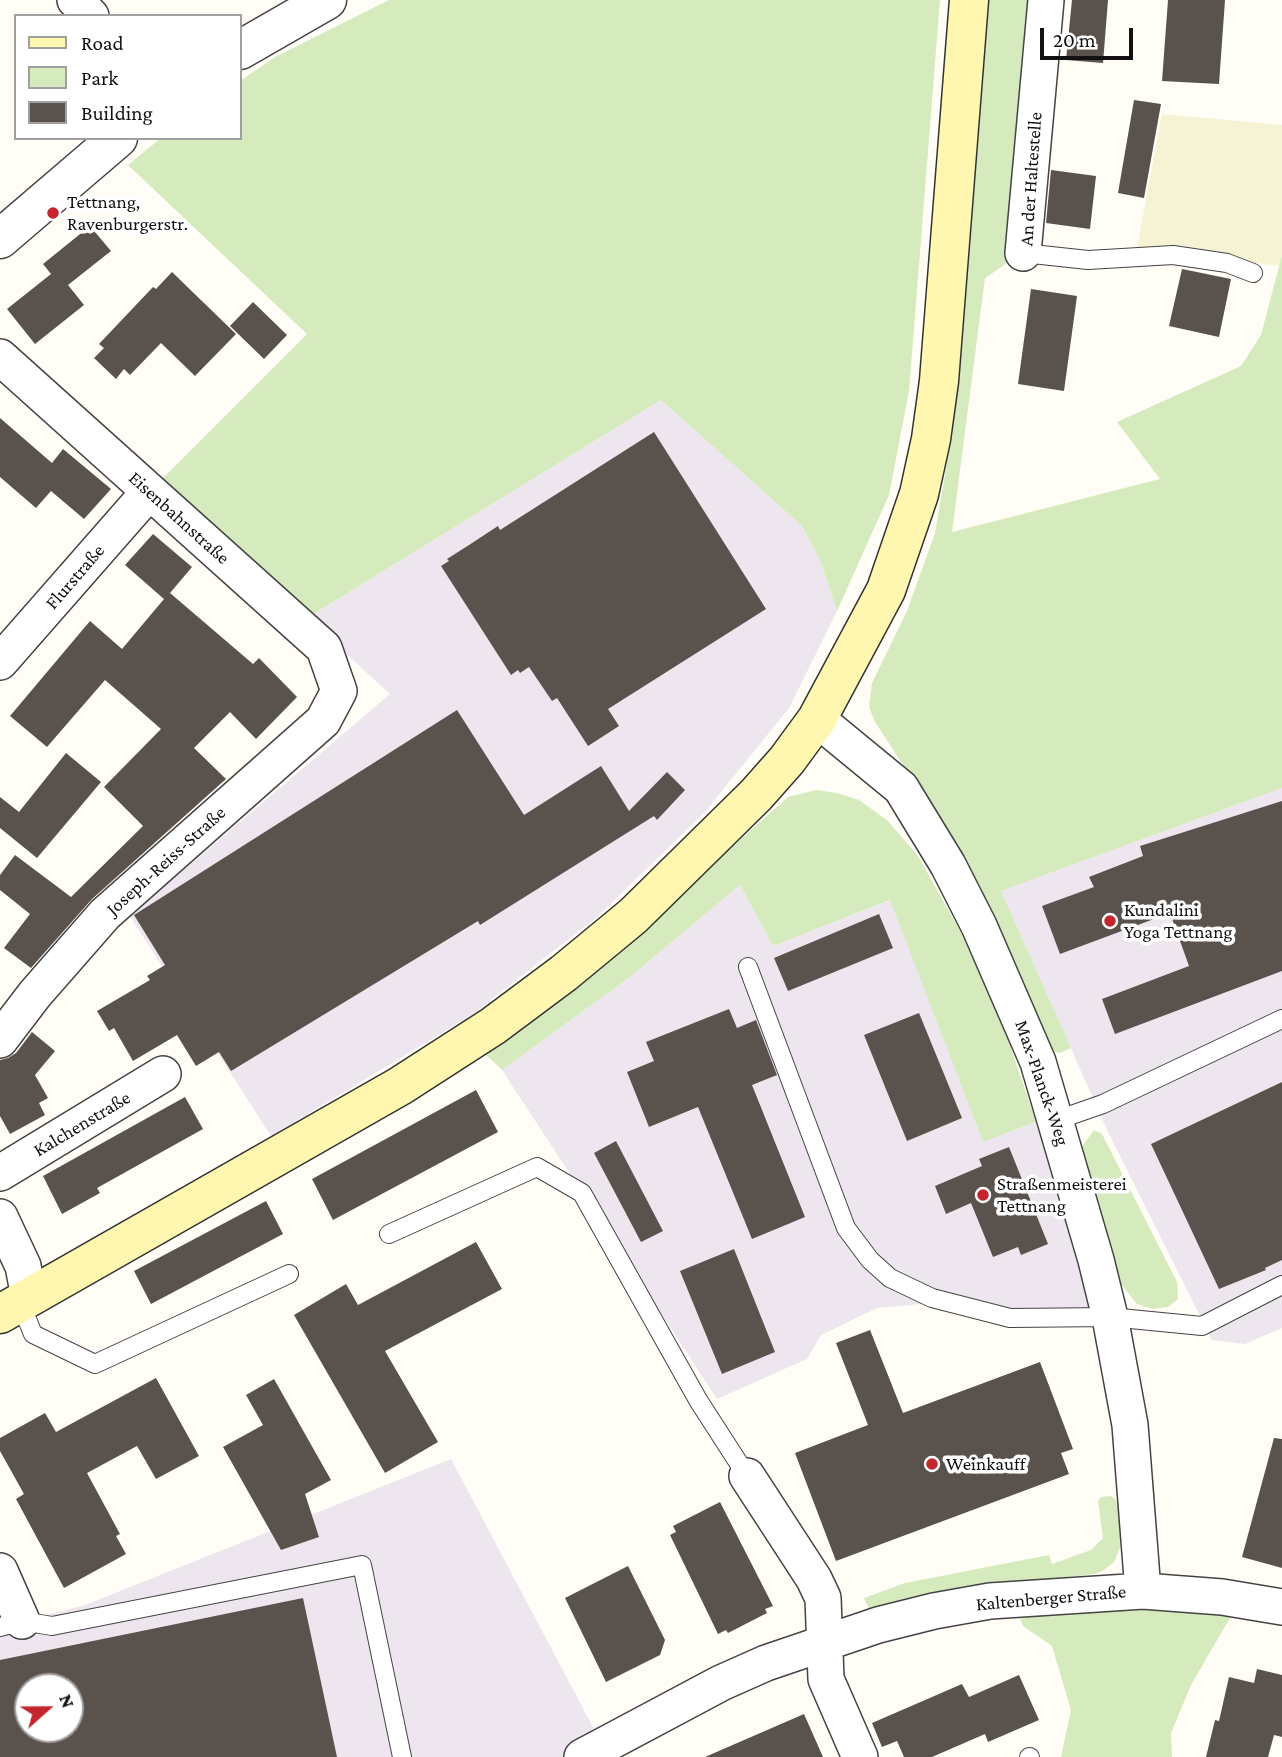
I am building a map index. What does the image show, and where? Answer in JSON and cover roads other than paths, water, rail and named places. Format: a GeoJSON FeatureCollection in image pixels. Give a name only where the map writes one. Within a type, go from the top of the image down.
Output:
{"type":"FeatureCollection","features":[{"type":"Feature","properties":{"kind":"main road"},"geometry":{"type":"LineString","coordinates":[[16,1304],[400,1086],[493,1026],[633,916],[788,760],[817,719],[886,590],[919,494],[931,439],[939,381],[969,0]]}},
{"type":"Feature","properties":{"kind":"street"},"geometry":{"type":"LineString","coordinates":[[75,0],[89,14]]}},
{"type":"Feature","properties":{"kind":"street"},"geometry":{"type":"LineString","coordinates":[[242,49],[327,0]]}},
{"type":"Feature","properties":{"kind":"street","name":"An der Haltestelle"},"geometry":{"type":"LineString","coordinates":[[1023,253],[1046,0]]}},
{"type":"Feature","properties":{"kind":"street"},"geometry":{"type":"LineString","coordinates":[[0,239],[116,140]]}},
{"type":"Feature","properties":{"kind":"street","name":"Eisenbahnstraße"},"geometry":{"type":"LineString","coordinates":[[0,357],[324,648],[339,691]]}},
{"type":"Feature","properties":{"kind":"street","name":"Flurstraße"},"geometry":{"type":"LineString","coordinates":[[0,662],[149,492]]}},
{"type":"Feature","properties":{"kind":"street","name":"Joseph-Reiss-Straße"},"geometry":{"type":"LineString","coordinates":[[0,1040],[35,994],[105,914],[323,721],[339,691]]}},
{"type":"Feature","properties":{"kind":"street","name":"Max-Planck-Weg"},"geometry":{"type":"LineString","coordinates":[[817,719],[901,788],[926,827],[979,926],[1038,1062],[1057,1120],[1110,1317],[1130,1425],[1143,1591]]}},
{"type":"Feature","properties":{"kind":"street","name":"Kalchenstraße"},"geometry":{"type":"LineString","coordinates":[[0,1173],[163,1074]]}},
{"type":"Feature","properties":{"kind":"street"},"geometry":{"type":"LineString","coordinates":[[0,1217],[23,1266],[16,1304]]}},
{"type":"Feature","properties":{"kind":"street"},"geometry":{"type":"LineString","coordinates":[[747,1476],[814,1579],[823,1598],[826,1679],[860,1757]]}},
{"type":"Feature","properties":{"kind":"street"},"geometry":{"type":"LineString","coordinates":[[0,1572],[11,1624]]}},
{"type":"Feature","properties":{"kind":"street","name":"Kaltenberger Straße"},"geometry":{"type":"LineString","coordinates":[[582,1757],[721,1683],[766,1663],[878,1625],[990,1601],[1143,1591],[1222,1597],[1282,1608]]}},
{"type":"Feature","properties":{"kind":"lane","name":"An der Haltestelle"},"geometry":{"type":"LineString","coordinates":[[1023,253],[1088,260],[1173,255],[1227,263],[1253,273]]}},
{"type":"Feature","properties":{"kind":"lane"},"geometry":{"type":"LineString","coordinates":[[748,967],[846,1228],[870,1260],[890,1278],[932,1298],[1010,1318],[1110,1317],[1202,1326],[1282,1285]]}},
{"type":"Feature","properties":{"kind":"lane"},"geometry":{"type":"LineString","coordinates":[[1057,1120],[1103,1104],[1282,1019]]}},
{"type":"Feature","properties":{"kind":"lane"},"geometry":{"type":"LineString","coordinates":[[389,1234],[537,1167],[582,1193],[698,1400],[747,1476]]}},
{"type":"Feature","properties":{"kind":"lane"},"geometry":{"type":"LineString","coordinates":[[16,1304],[33,1334],[95,1364],[289,1274]]}},
{"type":"Feature","properties":{"kind":"lane"},"geometry":{"type":"LineString","coordinates":[[11,1624],[52,1626],[362,1565],[402,1757]]}},
{"type":"Feature","properties":{"kind":"place","name":"Tettnang, Ravenburgerstr."},"geometry":{"type":"Point","coordinates":[53,213]}},
{"type":"Feature","properties":{"kind":"place","name":"Kundalini Yoga Tettnang"},"geometry":{"type":"Point","coordinates":[1110,921]}},
{"type":"Feature","properties":{"kind":"place","name":"Straßenmeisterei Tettnang"},"geometry":{"type":"Point","coordinates":[983,1195]}},
{"type":"Feature","properties":{"kind":"place","name":"Weinkauff"},"geometry":{"type":"Point","coordinates":[932,1464]}}]}
